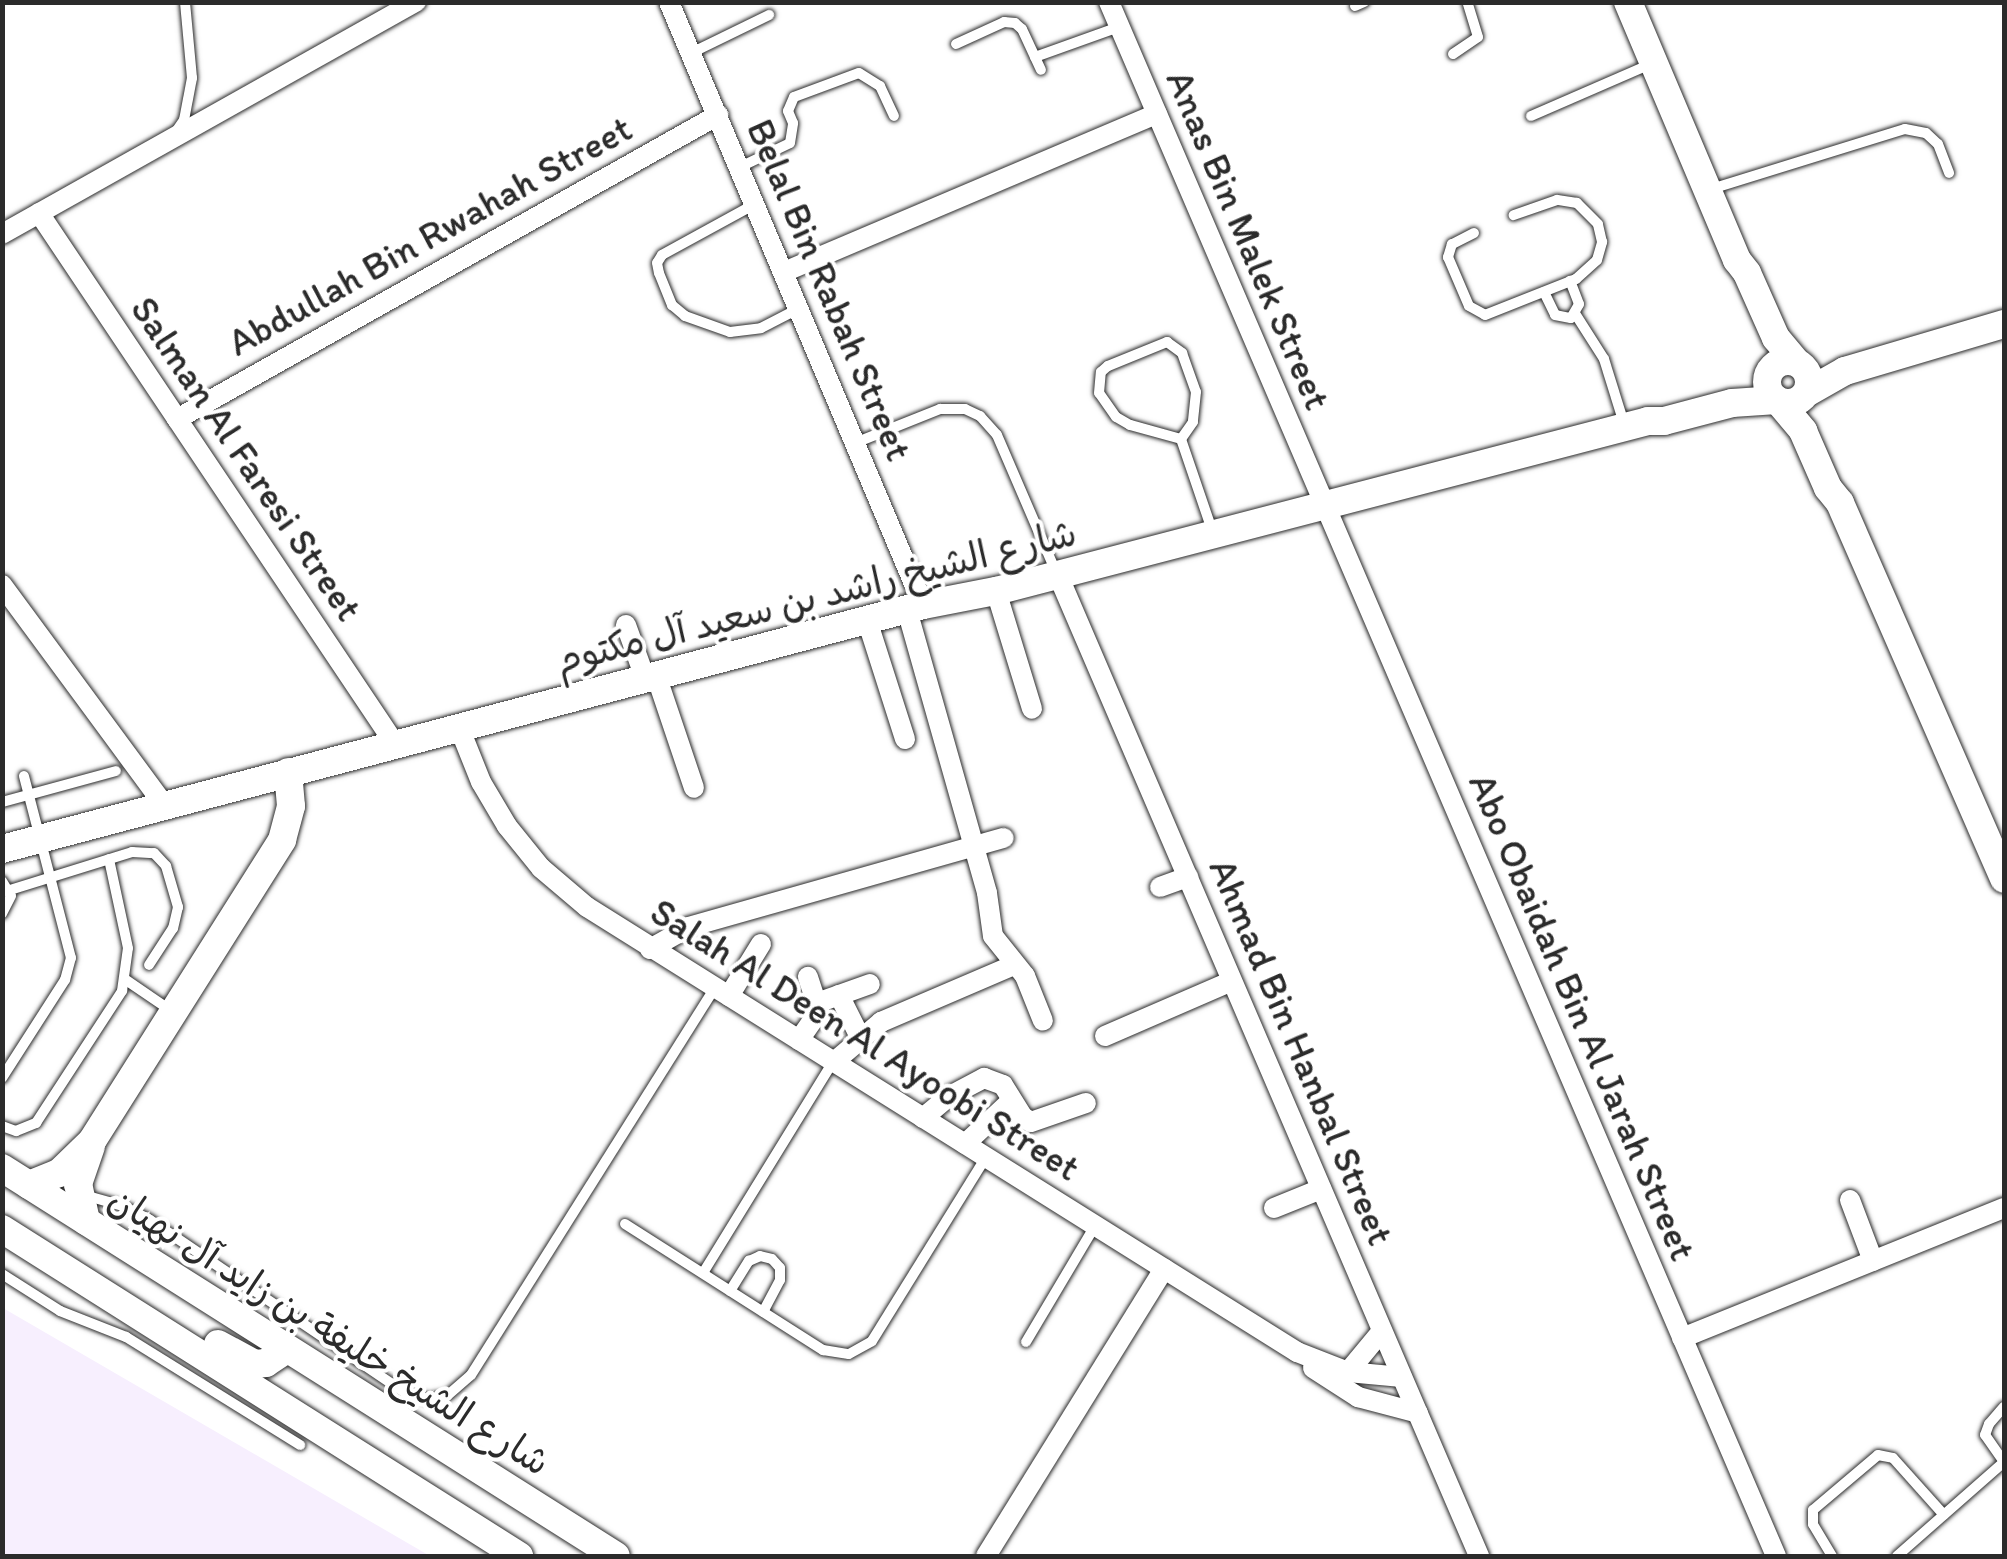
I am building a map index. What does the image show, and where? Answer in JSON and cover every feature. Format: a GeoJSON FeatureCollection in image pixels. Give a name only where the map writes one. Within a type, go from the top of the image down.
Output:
{"type":"FeatureCollection","features":[{"type":"Feature","properties":{"kind":"street"},"geometry":{"type":"LineString","coordinates":[[2,234],[416,2]]}},
{"type":"Feature","properties":{"kind":"street","name":"Belal Bin Rabah Street"},"geometry":{"type":"LineString","coordinates":[[669,2],[855,442],[915,608],[973,847],[988,893],[994,936],[1025,976],[1043,1021]]}},
{"type":"Feature","properties":{"kind":"street","name":"Anas Bin Malek Street"},"geometry":{"type":"LineString","coordinates":[[1109,2],[1322,506]]}},
{"type":"Feature","properties":{"kind":"street"},"geometry":{"type":"LineString","coordinates":[[1628,2],[1737,260],[1776,338],[1784,366]]}},
{"type":"Feature","properties":{"kind":"street"},"geometry":{"type":"LineString","coordinates":[[784,272],[1156,114]]}},
{"type":"Feature","properties":{"kind":"street","name":"Abdullah Bin Rwahah Street"},"geometry":{"type":"LineString","coordinates":[[177,419],[718,115]]}},
{"type":"Feature","properties":{"kind":"street","name":"Salman Al Faresi Street"},"geometry":{"type":"LineString","coordinates":[[39,212],[395,744]]}},
{"type":"Feature","properties":{"kind":"street","name":"شارع الشيخ راشد بن سعيد آل مكتوم"},"geometry":{"type":"LineString","coordinates":[[1637,423],[1662,411],[1739,389],[1784,366],[1841,361],[1934,343],[2004,324]]}},
{"type":"Feature","properties":{"kind":"street","name":"شارع الشيخ راشد بن سعيد آل مكتوم"},"geometry":{"type":"LineString","coordinates":[[2,849],[650,676],[996,591],[1637,423],[1664,421],[1732,403],[1793,397],[1834,375],[1910,355],[1934,343]]}},
{"type":"Feature","properties":{"kind":"street"},"geometry":{"type":"LineString","coordinates":[[1784,366],[1809,376],[1793,397]]}},
{"type":"Feature","properties":{"kind":"street"},"geometry":{"type":"LineString","coordinates":[[1784,366],[1768,388],[1793,397],[1814,427],[1838,483],[1840,503],[2004,879]]}},
{"type":"Feature","properties":{"kind":"street","name":"Abo Obaidah Bin Al Jarah Street"},"geometry":{"type":"LineString","coordinates":[[1322,506],[1778,1556]]}},
{"type":"Feature","properties":{"kind":"street","name":"Ahmad Bin Hanbal Street"},"geometry":{"type":"LineString","coordinates":[[1058,574],[1479,1556]]}},
{"type":"Feature","properties":{"kind":"street"},"geometry":{"type":"LineString","coordinates":[[2,585],[164,805]]}},
{"type":"Feature","properties":{"kind":"street"},"geometry":{"type":"LineString","coordinates":[[996,591],[1032,709]]}},
{"type":"Feature","properties":{"kind":"street"},"geometry":{"type":"LineString","coordinates":[[867,620],[905,739]]}},
{"type":"Feature","properties":{"kind":"street"},"geometry":{"type":"LineString","coordinates":[[626,624],[694,788]]}},
{"type":"Feature","properties":{"kind":"street","name":"Salah Al Deen Al Ayoobi Street"},"geometry":{"type":"LineString","coordinates":[[460,727],[493,804],[522,846],[563,888],[650,949],[1297,1352],[1348,1372],[1402,1377]]}},
{"type":"Feature","properties":{"kind":"street"},"geometry":{"type":"LineString","coordinates":[[28,1185],[59,1173],[92,1142],[282,840],[291,806],[288,772]]}},
{"type":"Feature","properties":{"kind":"street"},"geometry":{"type":"LineString","coordinates":[[650,949],[688,927],[1004,838]]}},
{"type":"Feature","properties":{"kind":"street"},"geometry":{"type":"LineString","coordinates":[[1160,888],[1188,877]]}},
{"type":"Feature","properties":{"kind":"street"},"geometry":{"type":"LineString","coordinates":[[722,992],[761,944]]}},
{"type":"Feature","properties":{"kind":"street"},"geometry":{"type":"LineString","coordinates":[[834,1062],[881,1022],[1014,964]]}},
{"type":"Feature","properties":{"kind":"street"},"geometry":{"type":"LineString","coordinates":[[799,1040],[818,1016],[808,977]]}},
{"type":"Feature","properties":{"kind":"street"},"geometry":{"type":"LineString","coordinates":[[1105,1036],[1232,981]]}},
{"type":"Feature","properties":{"kind":"street"},"geometry":{"type":"LineString","coordinates":[[817,1004],[870,984]]}},
{"type":"Feature","properties":{"kind":"street"},"geometry":{"type":"LineString","coordinates":[[839,995],[860,1036]]}},
{"type":"Feature","properties":{"kind":"street"},"geometry":{"type":"LineString","coordinates":[[923,1118],[948,1097],[984,1078],[999,1082],[1031,1122],[1086,1103]]}},
{"type":"Feature","properties":{"kind":"street"},"geometry":{"type":"LineString","coordinates":[[965,1144],[1012,1100]]}},
{"type":"Feature","properties":{"kind":"street"},"geometry":{"type":"LineString","coordinates":[[82,1208],[92,1142]]}},
{"type":"Feature","properties":{"kind":"street","name":"شارع الشيخ خليفة بن زايد آل نهيان"},"geometry":{"type":"LineString","coordinates":[[2,1168],[28,1185],[82,1208],[287,1349],[616,1556]]}},
{"type":"Feature","properties":{"kind":"street"},"geometry":{"type":"LineString","coordinates":[[1274,1208],[1322,1189]]}},
{"type":"Feature","properties":{"kind":"street"},"geometry":{"type":"LineString","coordinates":[[1850,1200],[1873,1262]]}},
{"type":"Feature","properties":{"kind":"street"},"geometry":{"type":"LineString","coordinates":[[1682,1338],[2004,1208]]}},
{"type":"Feature","properties":{"kind":"street"},"geometry":{"type":"LineString","coordinates":[[2,1229],[520,1556]]}},
{"type":"Feature","properties":{"kind":"street"},"geometry":{"type":"LineString","coordinates":[[986,1556],[1164,1268]]}},
{"type":"Feature","properties":{"kind":"street"},"geometry":{"type":"LineString","coordinates":[[142,1317],[192,1332],[254,1364],[266,1363],[287,1349]]}},
{"type":"Feature","properties":{"kind":"street"},"geometry":{"type":"LineString","coordinates":[[1348,1372],[1382,1330]]}},
{"type":"Feature","properties":{"kind":"street","name":"Salah Al Deen Al Ayoobi Street"},"geometry":{"type":"LineString","coordinates":[[1297,1352],[1319,1373],[1358,1398],[1418,1413]]}},
{"type":"Feature","properties":{"kind":"lane"},"geometry":{"type":"LineString","coordinates":[[173,135],[184,120],[192,78],[184,2]]}},
{"type":"Feature","properties":{"kind":"lane"},"geometry":{"type":"LineString","coordinates":[[1453,54],[1478,38],[1468,2]]}},
{"type":"Feature","properties":{"kind":"lane"},"geometry":{"type":"LineString","coordinates":[[691,53],[769,15]]}},
{"type":"Feature","properties":{"kind":"lane"},"geometry":{"type":"LineString","coordinates":[[956,44],[1004,22],[1015,23],[1040,70]]}},
{"type":"Feature","properties":{"kind":"lane"},"geometry":{"type":"LineString","coordinates":[[1035,56],[1119,27]]}},
{"type":"Feature","properties":{"kind":"lane"},"geometry":{"type":"LineString","coordinates":[[1531,116],[1654,62]]}},
{"type":"Feature","properties":{"kind":"lane"},"geometry":{"type":"LineString","coordinates":[[740,167],[790,142],[794,133],[788,111],[794,97],[859,73],[880,86],[894,116]]}},
{"type":"Feature","properties":{"kind":"lane"},"geometry":{"type":"LineString","coordinates":[[1707,190],[1905,129],[1926,133],[1938,144],[1949,173]]}},
{"type":"Feature","properties":{"kind":"lane"},"geometry":{"type":"LineString","coordinates":[[1474,233],[1452,244],[1448,257],[1474,310],[1492,315],[1570,281],[1591,268],[1600,252],[1601,233],[1593,215],[1577,204],[1557,200],[1514,216]]}},
{"type":"Feature","properties":{"kind":"lane"},"geometry":{"type":"LineString","coordinates":[[756,204],[662,255],[658,273],[672,305],[685,316],[730,332],[762,328],[800,309]]}},
{"type":"Feature","properties":{"kind":"lane"},"geometry":{"type":"LineString","coordinates":[[1570,281],[1579,304],[1576,315],[1637,423]]}},
{"type":"Feature","properties":{"kind":"lane"},"geometry":{"type":"LineString","coordinates":[[1544,292],[1555,315],[1566,320],[1576,315]]}},
{"type":"Feature","properties":{"kind":"lane"},"geometry":{"type":"LineString","coordinates":[[1157,343],[1178,348],[1196,392],[1193,422],[1182,439],[1130,426],[1116,417],[1099,393],[1101,372],[1157,343]]}},
{"type":"Feature","properties":{"kind":"lane"},"geometry":{"type":"LineString","coordinates":[[855,442],[940,410],[965,409],[980,416],[997,435],[1058,574]]}},
{"type":"Feature","properties":{"kind":"lane"},"geometry":{"type":"LineString","coordinates":[[1182,439],[1213,534]]}},
{"type":"Feature","properties":{"kind":"lane"},"geometry":{"type":"LineString","coordinates":[[2,802],[116,770]]}},
{"type":"Feature","properties":{"kind":"lane"},"geometry":{"type":"LineString","coordinates":[[2,1078],[70,966],[69,944],[24,776]]}},
{"type":"Feature","properties":{"kind":"lane"},"geometry":{"type":"LineString","coordinates":[[2,914],[10,902],[6,886],[149,851],[168,871],[177,914],[149,965]]}},
{"type":"Feature","properties":{"kind":"lane"},"geometry":{"type":"LineString","coordinates":[[2,1126],[16,1130],[36,1123],[126,980],[128,948],[109,859]]}},
{"type":"Feature","properties":{"kind":"lane"},"geometry":{"type":"LineString","coordinates":[[126,980],[173,1012]]}},
{"type":"Feature","properties":{"kind":"lane"},"geometry":{"type":"LineString","coordinates":[[82,1208],[108,1200],[150,1220],[407,1394],[428,1399],[448,1395],[471,1375],[722,992]]}},
{"type":"Feature","properties":{"kind":"lane"},"geometry":{"type":"LineString","coordinates":[[703,1274],[834,1062]]}},
{"type":"Feature","properties":{"kind":"lane"},"geometry":{"type":"LineString","coordinates":[[625,1224],[832,1353],[849,1354],[866,1347],[986,1157]]}},
{"type":"Feature","properties":{"kind":"lane"},"geometry":{"type":"LineString","coordinates":[[1026,1342],[1095,1225]]}},
{"type":"Feature","properties":{"kind":"lane"},"geometry":{"type":"LineString","coordinates":[[730,1291],[750,1261],[760,1256],[772,1259],[780,1268],[780,1280],[763,1312]]}},
{"type":"Feature","properties":{"kind":"lane"},"geometry":{"type":"LineString","coordinates":[[2,1274],[60,1311],[126,1337],[300,1445]]}},
{"type":"Feature","properties":{"kind":"lane"},"geometry":{"type":"LineString","coordinates":[[1898,1556],[2004,1462],[1985,1435],[1988,1424],[2004,1407]]}},
{"type":"Feature","properties":{"kind":"lane"},"geometry":{"type":"LineString","coordinates":[[1827,1555],[1812,1524],[1813,1510],[1878,1455],[1893,1458],[1944,1515]]}},
{"type":"Feature","properties":{"kind":"shaded area"},"geometry":{"type":"Polygon","coordinates":[[[3,1308],[430,1556],[3,1556],[3,1308]]]}}]}
